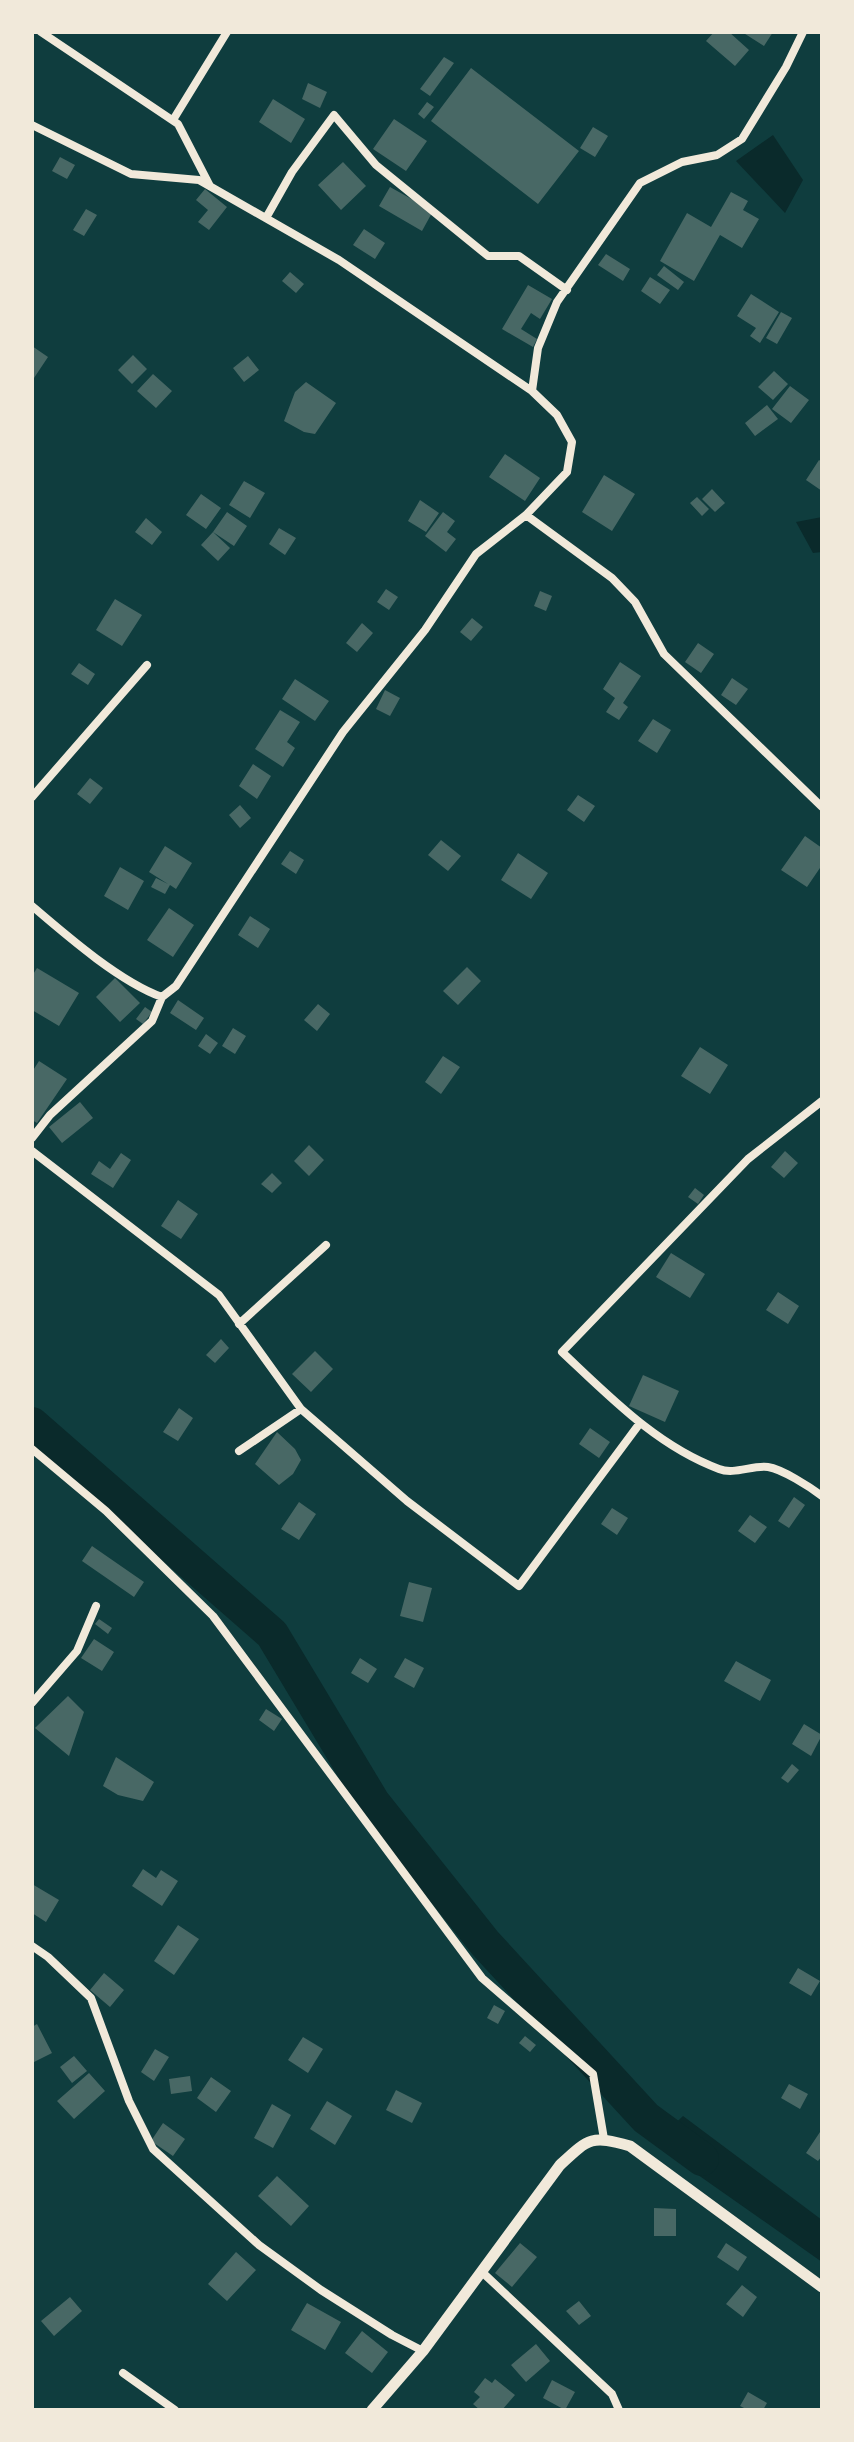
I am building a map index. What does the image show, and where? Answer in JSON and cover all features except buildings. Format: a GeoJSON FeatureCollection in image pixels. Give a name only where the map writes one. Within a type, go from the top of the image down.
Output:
{"type":"FeatureCollection","features":[{"type":"Feature","properties":{"kind":"main road"},"geometry":{"type":"LineString","coordinates":[[372,2410],[423,2351],[560,2165],[585,2142],[604,2139],[630,2146],[822,2287]]}},
{"type":"Feature","properties":{"kind":"street"},"geometry":{"type":"LineString","coordinates":[[42,32],[178,124],[210,186]]}},
{"type":"Feature","properties":{"kind":"street"},"geometry":{"type":"LineString","coordinates":[[173,120],[227,32]]}},
{"type":"Feature","properties":{"kind":"street"},"geometry":{"type":"LineString","coordinates":[[532,391],[538,348],[557,302],[640,183],[682,162],[717,155],[742,139],[786,67],[803,32]]}},
{"type":"Feature","properties":{"kind":"street"},"geometry":{"type":"LineString","coordinates":[[266,218],[292,172],[334,115],[376,165],[488,256],[519,256],[567,290]]}},
{"type":"Feature","properties":{"kind":"street"},"geometry":{"type":"LineString","coordinates":[[32,125],[131,174],[199,180],[339,260],[532,391],[557,415],[572,442],[567,472],[526,515],[476,554],[425,630],[343,732],[176,986],[162,997],[152,1021],[50,1115],[32,1138]]}},
{"type":"Feature","properties":{"kind":"street"},"geometry":{"type":"LineString","coordinates":[[526,515],[612,578],[635,602],[664,654],[822,807]]}},
{"type":"Feature","properties":{"kind":"street"},"geometry":{"type":"LineString","coordinates":[[32,797],[147,665]]}},
{"type":"Feature","properties":{"kind":"street"},"geometry":{"type":"LineString","coordinates":[[32,906],[143,990],[162,997]]}},
{"type":"Feature","properties":{"kind":"street"},"geometry":{"type":"LineString","coordinates":[[822,1101],[748,1159],[562,1352],[640,1423],[669,1445],[723,1471],[769,1467],[822,1496]]}},
{"type":"Feature","properties":{"kind":"street"},"geometry":{"type":"LineString","coordinates":[[32,1151],[219,1295],[301,1409],[407,1501],[519,1586],[640,1423]]}},
{"type":"Feature","properties":{"kind":"street"},"geometry":{"type":"LineString","coordinates":[[239,1324],[326,1245]]}},
{"type":"Feature","properties":{"kind":"street"},"geometry":{"type":"LineString","coordinates":[[239,1451],[301,1409]]}},
{"type":"Feature","properties":{"kind":"street"},"geometry":{"type":"LineString","coordinates":[[32,1449],[106,1511],[213,1616],[482,1978],[593,2074],[604,2139]]}},
{"type":"Feature","properties":{"kind":"street"},"geometry":{"type":"LineString","coordinates":[[32,1703],[77,1651],[96,1606]]}},
{"type":"Feature","properties":{"kind":"street"},"geometry":{"type":"LineString","coordinates":[[32,1946],[91,1998],[129,2101],[153,2149],[259,2245],[321,2290],[423,2351]]}},
{"type":"Feature","properties":{"kind":"street"},"geometry":{"type":"LineString","coordinates":[[482,2272],[612,2394],[619,2410]]}},
{"type":"Feature","properties":{"kind":"street"},"geometry":{"type":"LineString","coordinates":[[123,2373],[175,2410]]}},
{"type":"Feature","properties":{"kind":"water"},"geometry":{"type":"Polygon","coordinates":[[[773,135],[803,180],[785,213],[736,161],[773,135]]]}},
{"type":"Feature","properties":{"kind":"water"},"geometry":{"type":"Polygon","coordinates":[[[822,517],[822,552],[813,553],[796,522],[822,517]]]}},
{"type":"Feature","properties":{"kind":"water"},"geometry":{"type":"Polygon","coordinates":[[[683,2116],[822,2220],[822,2262],[654,2144],[683,2116]]]}},
{"type":"Feature","properties":{"kind":"waterway"},"geometry":{"type":"LineString","coordinates":[[32,1424],[272,1634],[373,1802],[485,1943],[646,2118],[702,2159]]}}]}
